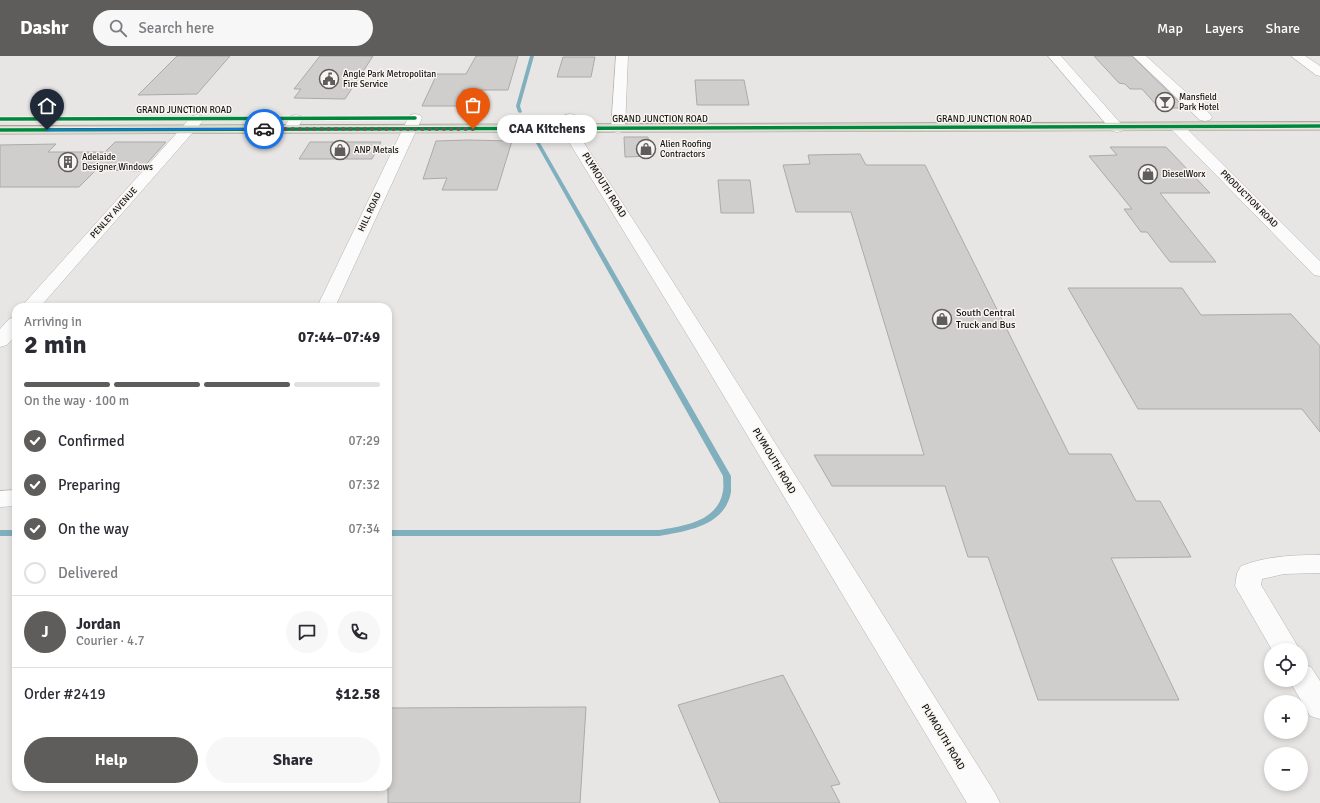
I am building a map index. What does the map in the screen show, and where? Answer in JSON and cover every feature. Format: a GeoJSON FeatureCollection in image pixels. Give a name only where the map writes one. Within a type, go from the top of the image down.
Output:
{"type":"FeatureCollection","features":[{"type":"Feature","properties":{"kind":"highway","name":"GRAND JUNCTION ROAD"},"geometry":{"type":"LineString","coordinates":[[0,119],[193,124],[412,124],[1113,122],[1205,117],[1320,117]]}},
{"type":"Feature","properties":{"kind":"highway","name":"GRAND JUNCTION ROAD"},"geometry":{"type":"LineString","coordinates":[[1113,122],[1177,127],[1320,126]]}},
{"type":"Feature","properties":{"kind":"highway","name":"GRAND JUNCTION ROAD"},"geometry":{"type":"LineString","coordinates":[[0,130],[193,124]]}},
{"type":"Feature","properties":{"kind":"street"},"geometry":{"type":"LineString","coordinates":[[618,123],[622,56]]}},
{"type":"Feature","properties":{"kind":"street"},"geometry":{"type":"LineString","coordinates":[[1054,56],[1113,122]]}},
{"type":"Feature","properties":{"kind":"street"},"geometry":{"type":"LineString","coordinates":[[1139,56],[1205,117]]}},
{"type":"Feature","properties":{"kind":"street"},"geometry":{"type":"LineString","coordinates":[[1297,56],[1320,72]]}},
{"type":"Feature","properties":{"kind":"street","name":"PLYMOUTH ROAD"},"geometry":{"type":"LineString","coordinates":[[569,123],[984,803]]}},
{"type":"Feature","properties":{"kind":"street","name":"PENLEY AVENUE"},"geometry":{"type":"LineString","coordinates":[[34,303],[193,124]]}},
{"type":"Feature","properties":{"kind":"street","name":"HILL ROAD"},"geometry":{"type":"LineString","coordinates":[[328,303],[412,124]]}},
{"type":"Feature","properties":{"kind":"street","name":"PRODUCTION ROAD"},"geometry":{"type":"LineString","coordinates":[[1177,127],[1320,270]]}},
{"type":"Feature","properties":{"kind":"street"},"geometry":{"type":"LineString","coordinates":[[0,341],[12,328]]}},
{"type":"Feature","properties":{"kind":"street"},"geometry":{"type":"LineString","coordinates":[[0,499],[12,498]]}},
{"type":"Feature","properties":{"kind":"street"},"geometry":{"type":"LineString","coordinates":[[1282,643],[1248,586],[1250,573],[1261,568],[1282,565],[1320,564]]}},
{"type":"Feature","properties":{"kind":"street"},"geometry":{"type":"LineString","coordinates":[[1308,687],[1320,707]]}},
{"type":"Feature","properties":{"kind":"building"},"geometry":{"type":"Polygon","coordinates":[[[177,56],[230,56],[197,94],[138,95],[177,56]]]}},
{"type":"Feature","properties":{"kind":"building"},"geometry":{"type":"Polygon","coordinates":[[[320,56],[373,56],[345,99],[294,98],[301,89],[294,89],[320,56]]]}},
{"type":"Feature","properties":{"kind":"building"},"geometry":{"type":"Polygon","coordinates":[[[476,56],[518,56],[508,90],[463,90],[457,106],[422,106],[437,74],[466,74],[476,56]]]}},
{"type":"Feature","properties":{"kind":"building"},"geometry":{"type":"Polygon","coordinates":[[[1094,56],[1132,56],[1185,108],[1159,108],[1142,89],[1130,89],[1125,84],[1119,83],[1094,56]]]}},
{"type":"Feature","properties":{"kind":"building"},"geometry":{"type":"Polygon","coordinates":[[[563,57],[595,57],[591,77],[557,77],[563,57]]]}},
{"type":"Feature","properties":{"kind":"building"},"geometry":{"type":"Polygon","coordinates":[[[695,80],[744,80],[749,105],[697,105],[695,80]]]}},
{"type":"Feature","properties":{"kind":"building","name":"Alien Roofing Contractors"},"geometry":{"type":"Polygon","coordinates":[[[624,137],[648,137],[650,156],[625,157],[624,137]]]}},
{"type":"Feature","properties":{"kind":"building"},"geometry":{"type":"Polygon","coordinates":[[[436,141],[512,141],[497,190],[442,190],[447,178],[423,179],[436,141]]]}},
{"type":"Feature","properties":{"kind":"building"},"geometry":{"type":"Polygon","coordinates":[[[115,142],[166,142],[140,171],[96,170],[79,187],[0,187],[0,145],[56,144],[48,152],[105,152],[115,142]]]}},
{"type":"Feature","properties":{"kind":"building","name":"ANP Metals"},"geometry":{"type":"Polygon","coordinates":[[[310,142],[381,142],[372,159],[299,159],[310,142]]]}},
{"type":"Feature","properties":{"kind":"building"},"geometry":{"type":"Polygon","coordinates":[[[1110,147],[1166,147],[1210,193],[1160,193],[1216,262],[1170,262],[1147,232],[1141,232],[1124,209],[1132,209],[1089,156],[1117,155],[1110,147]]]}},
{"type":"Feature","properties":{"kind":"building"},"geometry":{"type":"Polygon","coordinates":[[[860,154],[866,165],[925,165],[1069,454],[1111,454],[1136,501],[1160,501],[1191,557],[1111,558],[1179,700],[1038,700],[988,557],[968,557],[945,486],[832,486],[814,455],[924,455],[851,212],[796,212],[783,165],[810,164],[808,155],[860,154]]]}},
{"type":"Feature","properties":{"kind":"building"},"geometry":{"type":"Polygon","coordinates":[[[718,180],[750,180],[754,213],[721,213],[718,180]]]}},
{"type":"Feature","properties":{"kind":"building"},"geometry":{"type":"Polygon","coordinates":[[[1068,288],[1182,288],[1201,315],[1291,314],[1320,346],[1320,432],[1302,409],[1138,409],[1068,288]]]}},
{"type":"Feature","properties":{"kind":"building"},"geometry":{"type":"Polygon","coordinates":[[[783,675],[840,784],[831,786],[840,803],[720,803],[678,705],[783,675]]]}},
{"type":"Feature","properties":{"kind":"building"},"geometry":{"type":"Polygon","coordinates":[[[586,707],[580,803],[388,803],[388,791],[392,791],[392,708],[586,707]]]}},
{"type":"Feature","properties":{"kind":"waterway"},"geometry":{"type":"LineString","coordinates":[[520,112],[518,106],[532,56]]}},
{"type":"Feature","properties":{"kind":"waterway"},"geometry":{"type":"LineString","coordinates":[[392,533],[659,533],[689,527],[708,519],[722,505],[726,495],[727,476],[534,136]]}},
{"type":"Feature","properties":{"kind":"waterway"},"geometry":{"type":"LineString","coordinates":[[0,533],[12,533]]}},
{"type":"Feature","properties":{"kind":"cycle path"},"geometry":{"type":"LineString","coordinates":[[0,119],[415,118]]}},
{"type":"Feature","properties":{"kind":"cycle path"},"geometry":{"type":"LineString","coordinates":[[0,130],[1320,126]]}},
{"type":"Feature","properties":{"kind":"way so far"},"geometry":{"type":"LineString","coordinates":[[264,129],[473,129]]}},
{"type":"Feature","properties":{"kind":"place","name":"Angle Park Metropolitan Fire Service"},"geometry":{"type":"Point","coordinates":[329,79]}},
{"type":"Feature","properties":{"kind":"place","name":"Mansfield Park Hotel"},"geometry":{"type":"Point","coordinates":[1165,102]}},
{"type":"Feature","properties":{"kind":"place","name":"CAA Kitchens"},"geometry":{"type":"Point","coordinates":[473,129]}},
{"type":"Feature","properties":{"kind":"place","name":"Alien Roofing Contractors"},"geometry":{"type":"Point","coordinates":[646,149]}},
{"type":"Feature","properties":{"kind":"place","name":"ANP Metals"},"geometry":{"type":"Point","coordinates":[340,150]}},
{"type":"Feature","properties":{"kind":"place","name":"Adelaide Designer Windows"},"geometry":{"type":"Point","coordinates":[68,162]}},
{"type":"Feature","properties":{"kind":"place","name":"DieselWorx"},"geometry":{"type":"Point","coordinates":[1148,174]}},
{"type":"Feature","properties":{"kind":"place","name":"South Central Truck and Bus"},"geometry":{"type":"Point","coordinates":[942,319]}},
{"type":"Feature","properties":{"kind":"route"},"geometry":{"type":"LineString","coordinates":[[47,130],[264,129]]}}]}
